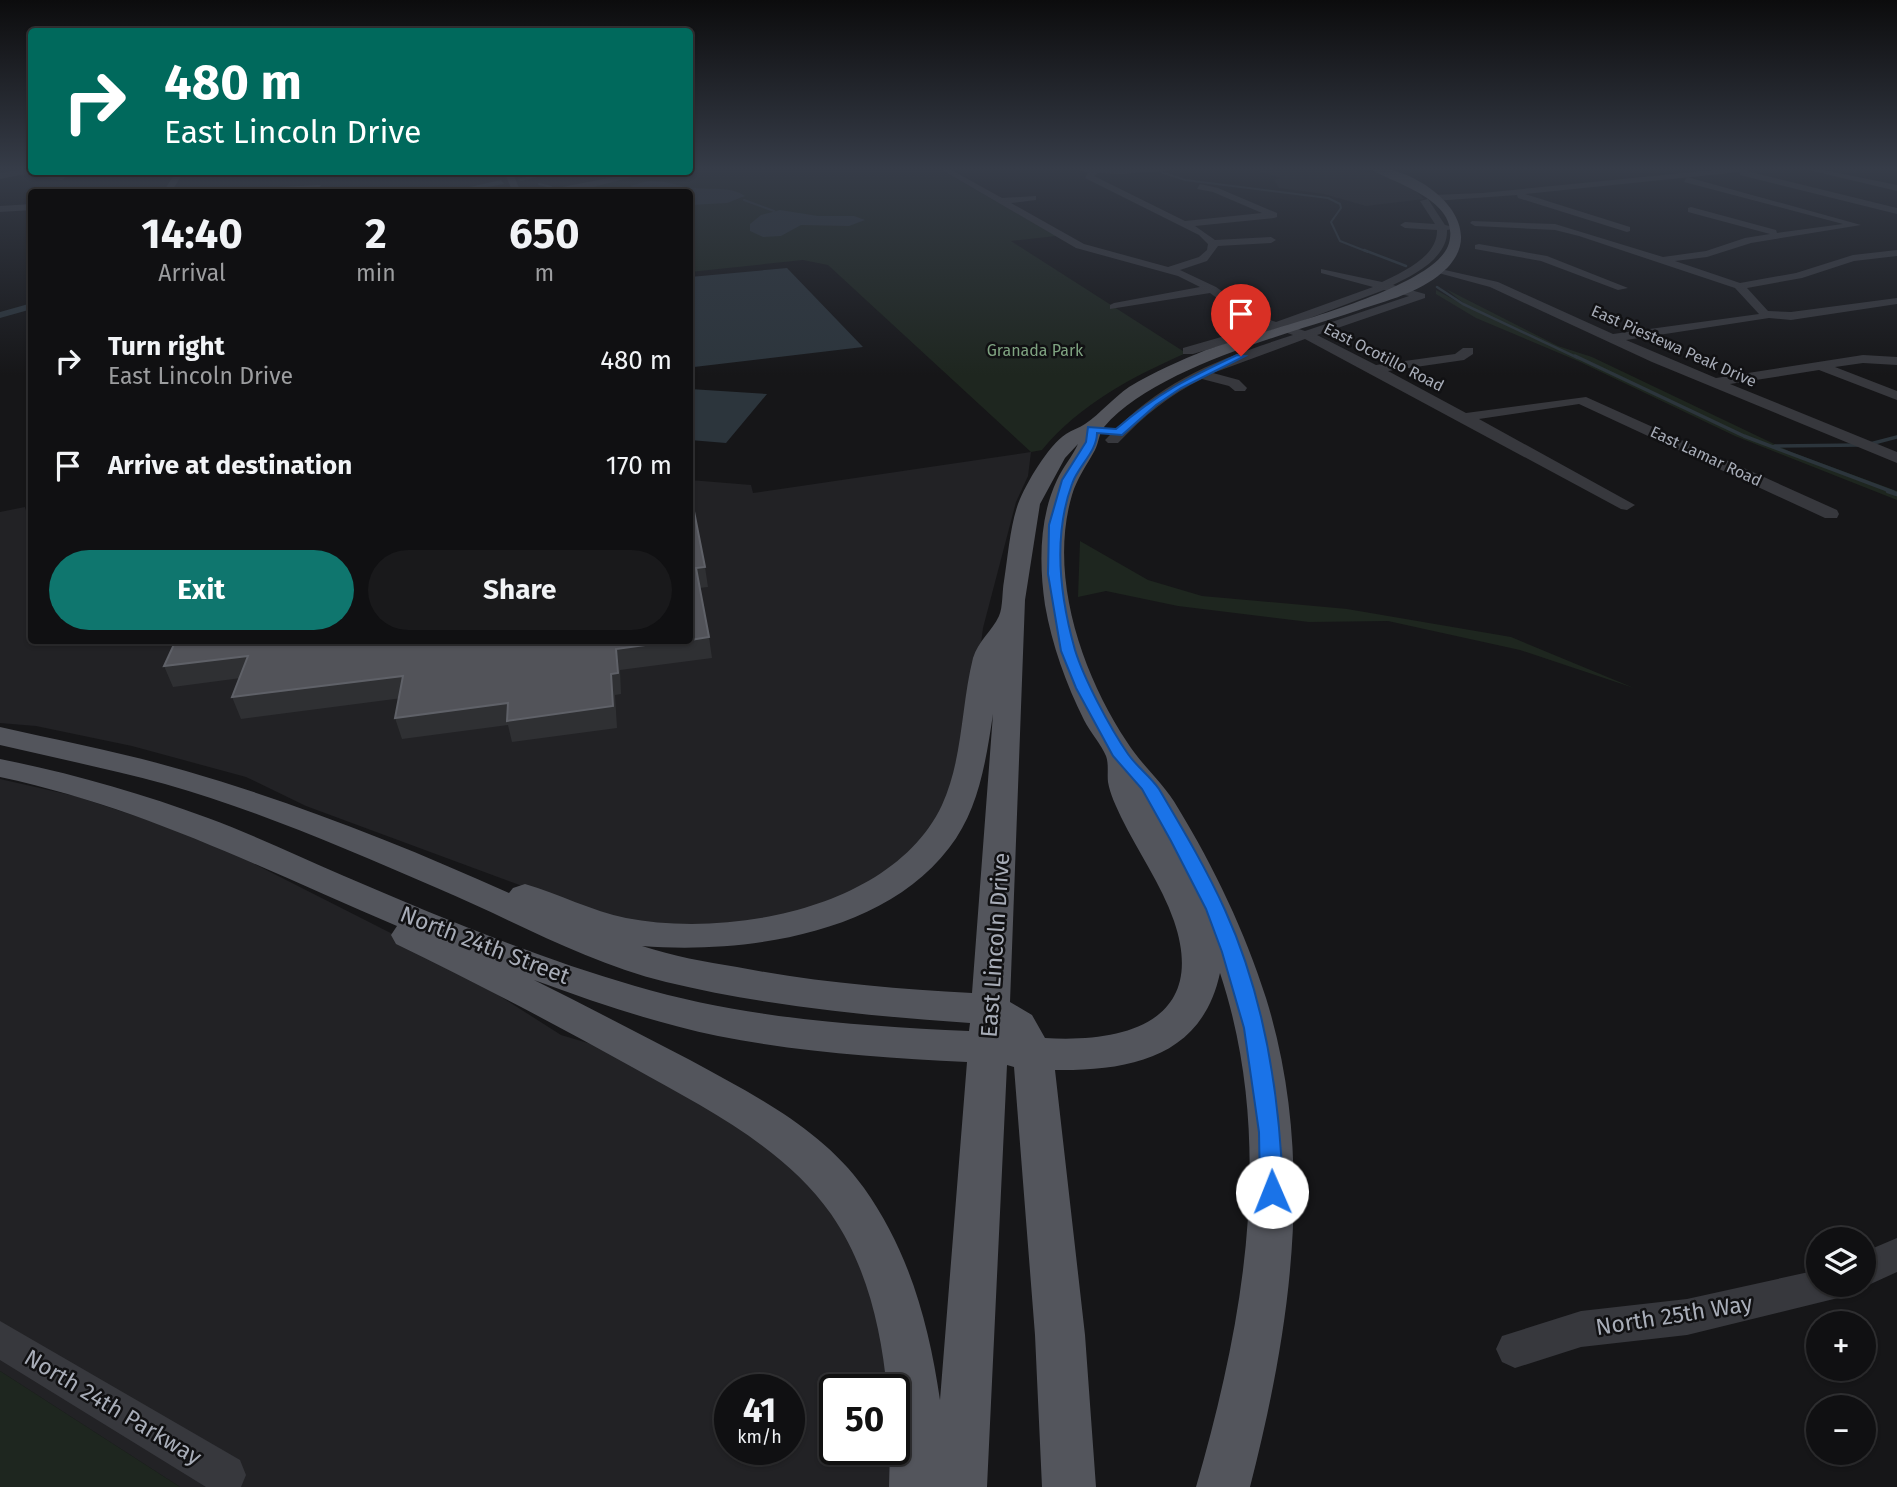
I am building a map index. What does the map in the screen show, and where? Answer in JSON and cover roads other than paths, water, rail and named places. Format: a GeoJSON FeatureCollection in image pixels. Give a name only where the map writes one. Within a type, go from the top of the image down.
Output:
{"type":"FeatureCollection","features":[{"type":"Feature","properties":{"kind":"main road","name":"East Lincoln Drive"},"geometry":{"type":"LineString","coordinates":[[1223,1487],[1238,1436],[1255,1359],[1265,1291],[1272,1192],[1270,1132],[1255,1028],[1232,952],[1215,909],[1149,787],[1121,756],[1084,688],[1068,651],[1055,574],[1055,525],[1067,480],[1092,442],[1107,434],[1136,391],[1174,370],[1279,327],[1402,291],[1436,271],[1456,245],[1457,236]]}},
{"type":"Feature","properties":{"kind":"main road","name":"East Lincoln Drive"},"geometry":{"type":"LineString","coordinates":[[960,1487],[1013,600],[1029,503],[1056,455],[1073,438],[1107,434]]}},
{"type":"Feature","properties":{"kind":"main road"},"geometry":{"type":"LineString","coordinates":[[450,880],[526,896],[610,927],[672,936],[701,937],[763,930],[826,914],[853,903],[922,859],[944,833],[963,787],[989,649],[1014,613]]}},
{"type":"Feature","properties":{"kind":"main road","name":"North 24th Street"},"geometry":{"type":"LineString","coordinates":[[0,736],[213,789],[266,807],[450,880],[567,934],[666,968],[792,992],[886,1003],[989,1028]]}},
{"type":"Feature","properties":{"kind":"main road"},"geometry":{"type":"LineString","coordinates":[[0,749],[43,745],[39,763],[48,779]]}},
{"type":"Feature","properties":{"kind":"main road"},"geometry":{"type":"LineString","coordinates":[[1033,1053],[1126,1049],[1154,1039],[1179,1021],[1194,1001],[1202,977],[1201,951],[1192,926],[1126,792],[1121,756]]}},
{"type":"Feature","properties":{"kind":"main road","name":"North 24th Street"},"geometry":{"type":"LineString","coordinates":[[0,768],[150,809],[261,851],[336,887],[635,1000],[698,1016],[846,1038],[989,1028]]}},
{"type":"Feature","properties":{"kind":"main road"},"geometry":{"type":"LineString","coordinates":[[336,887],[354,902],[405,933],[603,1032],[742,1109],[769,1127],[819,1168],[853,1210],[870,1239],[900,1313],[910,1353],[915,1401],[916,1487]]}},
{"type":"Feature","properties":{"kind":"main road"},"geometry":{"type":"LineString","coordinates":[[989,1028],[1007,1017],[1018,1026],[1033,1053],[1059,1335],[1069,1487]]}},
{"type":"Feature","properties":{"kind":"street","name":"East Ocotillo Road"},"geometry":{"type":"LineString","coordinates":[[1069,236],[1114,259],[1169,270],[1212,289],[1241,313],[1306,335],[1375,369],[1627,505]]}},
{"type":"Feature","properties":{"kind":"street"},"geometry":{"type":"LineString","coordinates":[[1206,236],[1213,243],[1271,240]]}},
{"type":"Feature","properties":{"kind":"street","name":"East Lincoln Drive"},"geometry":{"type":"LineString","coordinates":[[1188,351],[1279,327],[1384,287],[1428,261],[1437,250],[1442,236]]}},
{"type":"Feature","properties":{"kind":"street"},"geometry":{"type":"LineString","coordinates":[[1474,236],[1476,251],[1543,258],[1622,288]]}},
{"type":"Feature","properties":{"kind":"street"},"geometry":{"type":"LineString","coordinates":[[1590,236],[1739,286],[1798,276],[1853,258],[1897,253]]}},
{"type":"Feature","properties":{"kind":"street"},"geometry":{"type":"LineString","coordinates":[[1661,260],[1707,254],[1749,240],[1774,236]]}},
{"type":"Feature","properties":{"kind":"street"},"geometry":{"type":"LineString","coordinates":[[1169,270],[1207,257],[1213,250],[1213,243]]}},
{"type":"Feature","properties":{"kind":"street"},"geometry":{"type":"LineString","coordinates":[[1325,271],[1402,291]]}},
{"type":"Feature","properties":{"kind":"street","name":"East Piestewa Peak Drive"},"geometry":{"type":"LineString","coordinates":[[1436,271],[1494,284],[1713,383],[1897,458]]}},
{"type":"Feature","properties":{"kind":"street"},"geometry":{"type":"LineString","coordinates":[[1739,286],[1765,316]]}},
{"type":"Feature","properties":{"kind":"street"},"geometry":{"type":"LineString","coordinates":[[1114,307],[1173,294],[1212,289]]}},
{"type":"Feature","properties":{"kind":"street","name":"East Lincoln Drive"},"geometry":{"type":"LineString","coordinates":[[1107,434],[1153,402],[1201,374],[1241,356],[1422,296],[1402,291]]}},
{"type":"Feature","properties":{"kind":"street"},"geometry":{"type":"LineString","coordinates":[[1612,338],[1765,316],[1791,316],[1897,301]]}},
{"type":"Feature","properties":{"kind":"street"},"geometry":{"type":"LineString","coordinates":[[1375,369],[1459,357],[1468,351]]}},
{"type":"Feature","properties":{"kind":"street"},"geometry":{"type":"LineString","coordinates":[[1713,383],[1863,359],[1897,361]]}},
{"type":"Feature","properties":{"kind":"street"},"geometry":{"type":"LineString","coordinates":[[1820,366],[1897,396]]}},
{"type":"Feature","properties":{"kind":"street"},"geometry":{"type":"LineString","coordinates":[[1201,374],[1234,383],[1240,388]]}},
{"type":"Feature","properties":{"kind":"street","name":"East Lamar Road"},"geometry":{"type":"LineString","coordinates":[[1465,416],[1581,400],[1831,514]]}},
{"type":"Feature","properties":{"kind":"street"},"geometry":{"type":"LineString","coordinates":[[1876,1264],[1897,1254]]}},
{"type":"Feature","properties":{"kind":"street","name":"North 25th Way"},"geometry":{"type":"LineString","coordinates":[[1515,1349],[1581,1329],[1687,1317],[1806,1290]]}},
{"type":"Feature","properties":{"kind":"street","name":"North 24th Parkway"},"geometry":{"type":"LineString","coordinates":[[0,1339],[225,1475]]}},
{"type":"Feature","properties":{"kind":"waterway"},"geometry":{"type":"LineString","coordinates":[[1338,236],[1340,241],[1368,252]]}},
{"type":"Feature","properties":{"kind":"waterway"},"geometry":{"type":"LineString","coordinates":[[1364,250],[1406,266]]}},
{"type":"Feature","properties":{"kind":"waterway"},"geometry":{"type":"LineString","coordinates":[[1437,287],[1463,304],[1578,358]]}},
{"type":"Feature","properties":{"kind":"waterway"},"geometry":{"type":"LineString","coordinates":[[0,315],[28,307]]}},
{"type":"Feature","properties":{"kind":"waterway"},"geometry":{"type":"LineString","coordinates":[[1575,356],[1744,436],[1893,492]]}},
{"type":"Feature","properties":{"kind":"waterway"},"geometry":{"type":"LineString","coordinates":[[1870,444],[1897,437]]}},
{"type":"Feature","properties":{"kind":"waterway"},"geometry":{"type":"LineString","coordinates":[[1775,446],[1860,445]]}},
{"type":"Feature","properties":{"kind":"waterway"},"geometry":{"type":"LineString","coordinates":[[1888,491],[1897,494]]}},
{"type":"Feature","properties":{"kind":"park label","name":"Granada Park"},"geometry":{"type":"Point","coordinates":[1035,350]}}]}
